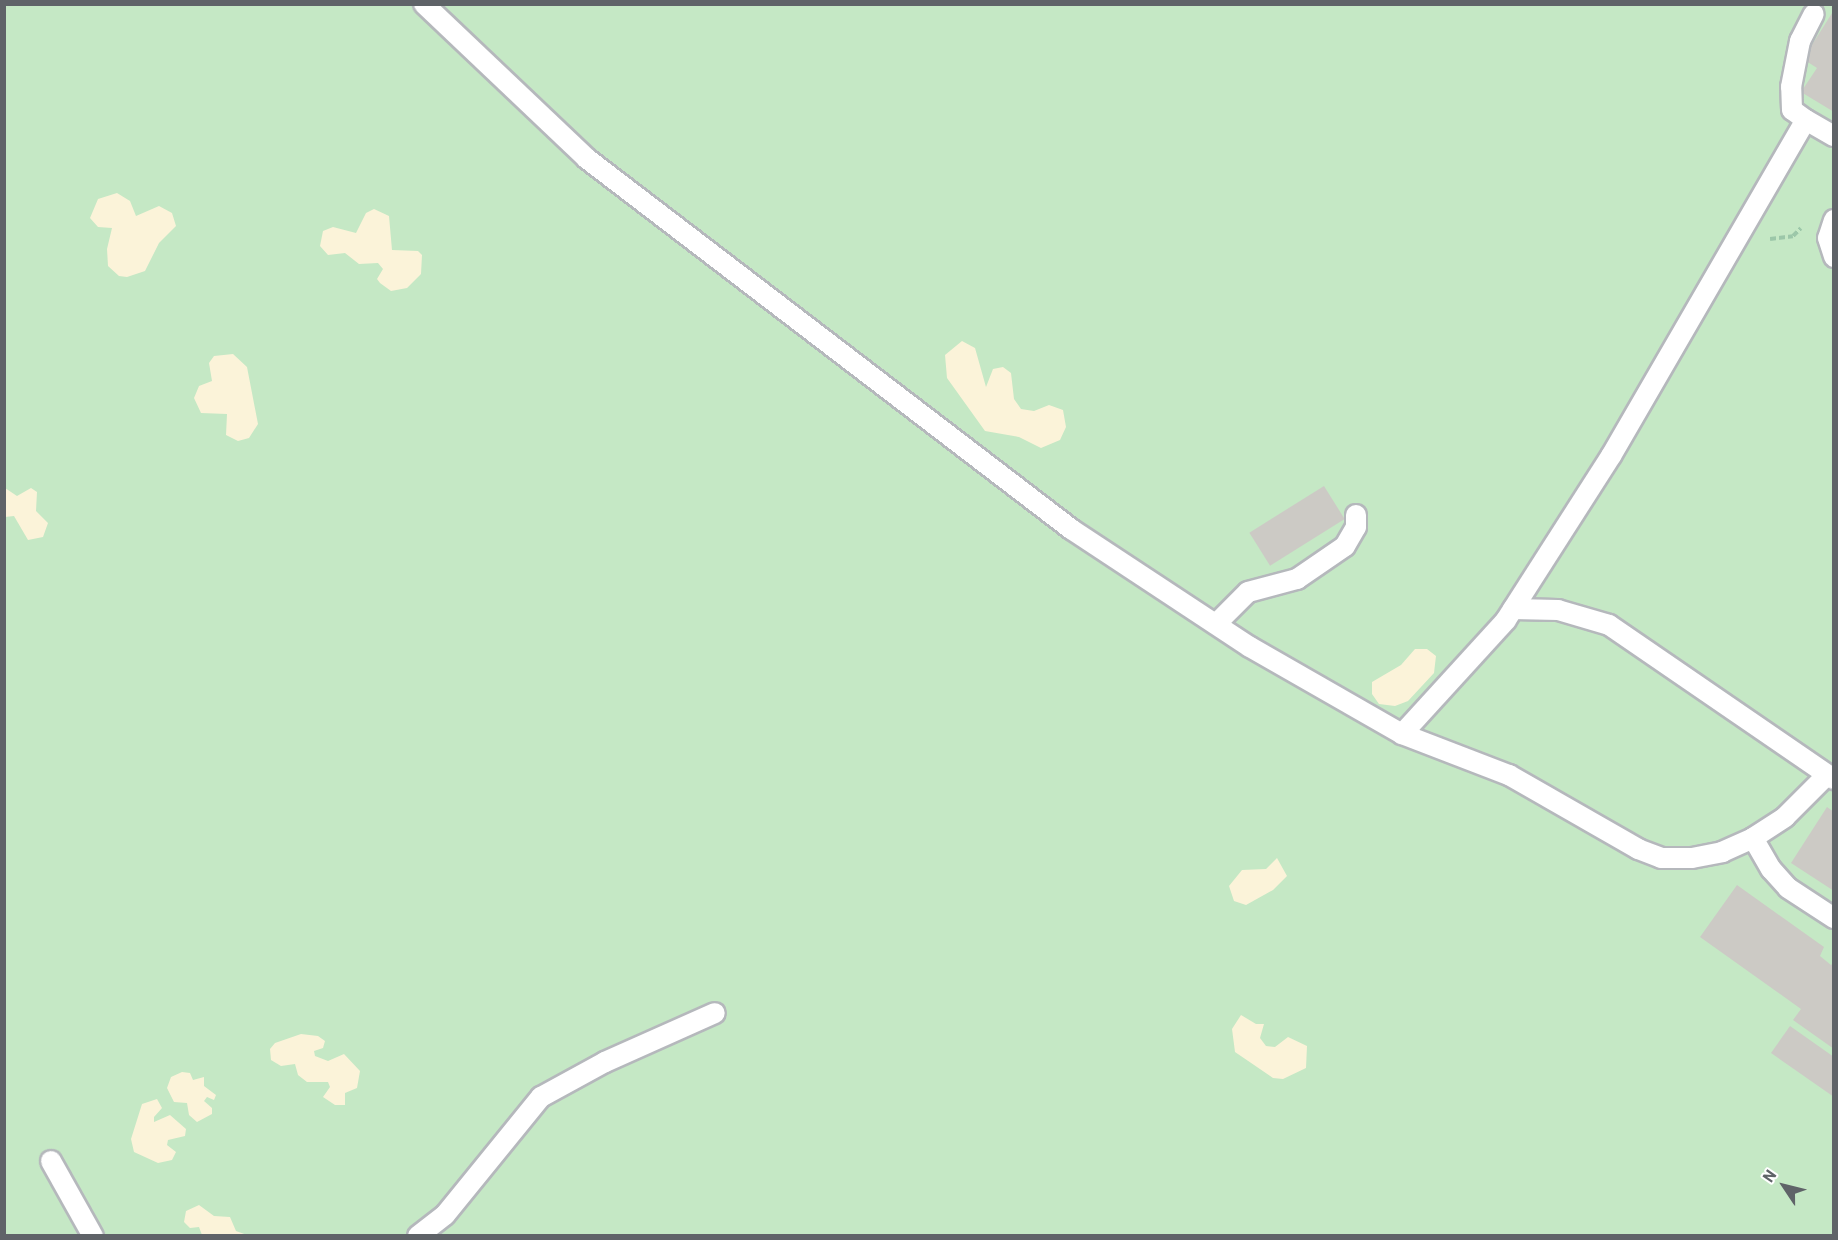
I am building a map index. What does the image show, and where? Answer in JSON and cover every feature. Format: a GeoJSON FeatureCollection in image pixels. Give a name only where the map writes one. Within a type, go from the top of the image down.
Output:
{"type":"FeatureCollection","features":[{"type":"Feature","properties":{"kind":"lane"},"geometry":{"type":"LineString","coordinates":[[424,4],[586,158],[1071,529],[1216,624],[1402,734],[1509,775],[1638,849],[1661,858],[1692,858],[1722,852],[1753,838],[1785,817],[1830,777],[1609,625],[1558,610],[1513,609]]}},
{"type":"Feature","properties":{"kind":"lane"},"geometry":{"type":"LineString","coordinates":[[1812,8],[1800,41],[1791,87],[1792,110],[1833,136]]}},
{"type":"Feature","properties":{"kind":"lane"},"geometry":{"type":"LineString","coordinates":[[1402,734],[1513,609],[1611,456],[1806,120]]}},
{"type":"Feature","properties":{"kind":"lane"},"geometry":{"type":"LineString","coordinates":[[1833,220],[1828,238],[1833,257]]}},
{"type":"Feature","properties":{"kind":"lane"},"geometry":{"type":"LineString","coordinates":[[1216,624],[1248,592],[1297,579],[1345,546],[1356,527],[1356,514]]}},
{"type":"Feature","properties":{"kind":"lane"},"geometry":{"type":"LineString","coordinates":[[1753,838],[1771,869],[1788,888],[1833,918]]}},
{"type":"Feature","properties":{"kind":"lane"},"geometry":{"type":"LineString","coordinates":[[418,1236],[445,1215],[541,1097],[605,1062],[716,1013]]}},
{"type":"Feature","properties":{"kind":"lane"},"geometry":{"type":"LineString","coordinates":[[51,1161],[93,1236]]}},
{"type":"Feature","properties":{"kind":"path"},"geometry":{"type":"LineString","coordinates":[[1743,232],[1772,239],[1793,236],[1808,220]]}},
{"type":"Feature","properties":{"kind":"green space"},"geometry":{"type":"Polygon","coordinates":[[[5,5],[1833,5],[1833,1236],[5,1236],[5,5]]]}},
{"type":"Feature","properties":{"kind":"sand"},"geometry":{"type":"Polygon","coordinates":[[[117,193],[130,201],[136,216],[159,206],[172,213],[176,226],[159,243],[145,271],[127,277],[119,276],[108,266],[107,249],[112,228],[98,227],[90,218],[98,199],[117,193]]]}},
{"type":"Feature","properties":{"kind":"sand"},"geometry":{"type":"Polygon","coordinates":[[[374,209],[389,216],[392,250],[418,251],[422,255],[421,274],[407,288],[391,291],[380,283],[377,279],[383,269],[378,263],[359,264],[345,253],[328,255],[320,246],[323,231],[333,227],[356,233],[366,213],[374,209]]]}},
{"type":"Feature","properties":{"kind":"sand"},"geometry":{"type":"Polygon","coordinates":[[[962,341],[975,348],[986,387],[993,369],[1003,367],[1011,373],[1014,399],[1021,409],[1034,411],[1049,405],[1063,410],[1066,427],[1060,440],[1041,448],[1019,437],[985,431],[947,378],[945,355],[962,341]]]}},
{"type":"Feature","properties":{"kind":"sand"},"geometry":{"type":"Polygon","coordinates":[[[233,354],[247,367],[258,424],[249,438],[238,441],[226,435],[227,414],[201,413],[194,398],[199,386],[212,381],[209,363],[214,356],[233,354]]]}},
{"type":"Feature","properties":{"kind":"sand"},"geometry":{"type":"Polygon","coordinates":[[[5,488],[17,496],[31,488],[37,492],[36,511],[48,523],[43,537],[28,540],[14,516],[5,517],[5,488]]]}},
{"type":"Feature","properties":{"kind":"sand"},"geometry":{"type":"Polygon","coordinates":[[[1415,649],[1427,649],[1436,656],[1434,673],[1408,701],[1395,706],[1379,704],[1372,694],[1372,682],[1401,665],[1415,649]]]}},
{"type":"Feature","properties":{"kind":"sand"},"geometry":{"type":"Polygon","coordinates":[[[1277,858],[1287,876],[1273,890],[1246,905],[1234,901],[1229,886],[1242,870],[1266,869],[1277,858]]]}},
{"type":"Feature","properties":{"kind":"sand"},"geometry":{"type":"Polygon","coordinates":[[[1241,1015],[1256,1024],[1264,1024],[1260,1038],[1266,1046],[1275,1047],[1288,1037],[1307,1046],[1306,1068],[1283,1079],[1273,1078],[1235,1052],[1232,1029],[1241,1015]]]}},
{"type":"Feature","properties":{"kind":"sand"},"geometry":{"type":"Polygon","coordinates":[[[301,1034],[318,1036],[325,1041],[323,1048],[314,1051],[315,1056],[328,1061],[344,1054],[360,1071],[357,1088],[345,1093],[345,1105],[335,1105],[323,1097],[330,1087],[328,1082],[307,1082],[298,1075],[295,1064],[281,1066],[271,1060],[270,1049],[275,1043],[301,1034]]]}},
{"type":"Feature","properties":{"kind":"sand"},"geometry":{"type":"Polygon","coordinates":[[[182,1072],[190,1073],[193,1080],[204,1077],[204,1086],[216,1095],[214,1100],[207,1097],[204,1101],[212,1108],[212,1114],[197,1122],[189,1115],[187,1103],[174,1102],[167,1088],[171,1077],[182,1072]]]}},
{"type":"Feature","properties":{"kind":"sand"},"geometry":{"type":"Polygon","coordinates":[[[157,1099],[162,1108],[154,1117],[154,1122],[170,1115],[186,1129],[185,1136],[168,1140],[167,1145],[176,1152],[172,1160],[158,1163],[134,1152],[131,1139],[142,1104],[157,1099]]]}},
{"type":"Feature","properties":{"kind":"sand"},"geometry":{"type":"Polygon","coordinates":[[[199,1205],[214,1216],[230,1217],[236,1231],[247,1235],[202,1235],[199,1227],[190,1228],[184,1222],[186,1211],[199,1205]]]}},
{"type":"Feature","properties":{"kind":"building"},"geometry":{"type":"Polygon","coordinates":[[[1834,10],[1834,112],[1801,92],[1817,68],[1803,59],[1834,10]]]}},
{"type":"Feature","properties":{"kind":"building"},"geometry":{"type":"Polygon","coordinates":[[[1324,486],[1345,519],[1270,566],[1249,533],[1324,486]]]}},
{"type":"Feature","properties":{"kind":"building"},"geometry":{"type":"Polygon","coordinates":[[[1827,807],[1834,812],[1834,891],[1791,863],[1827,807]]]}},
{"type":"Feature","properties":{"kind":"building"},"geometry":{"type":"Polygon","coordinates":[[[1737,885],[1824,947],[1820,956],[1831,965],[1834,962],[1834,1049],[1793,1020],[1801,1009],[1700,937],[1737,885]]]}},
{"type":"Feature","properties":{"kind":"building"},"geometry":{"type":"Polygon","coordinates":[[[1790,1026],[1834,1057],[1834,1097],[1771,1053],[1790,1026]]]}}]}
